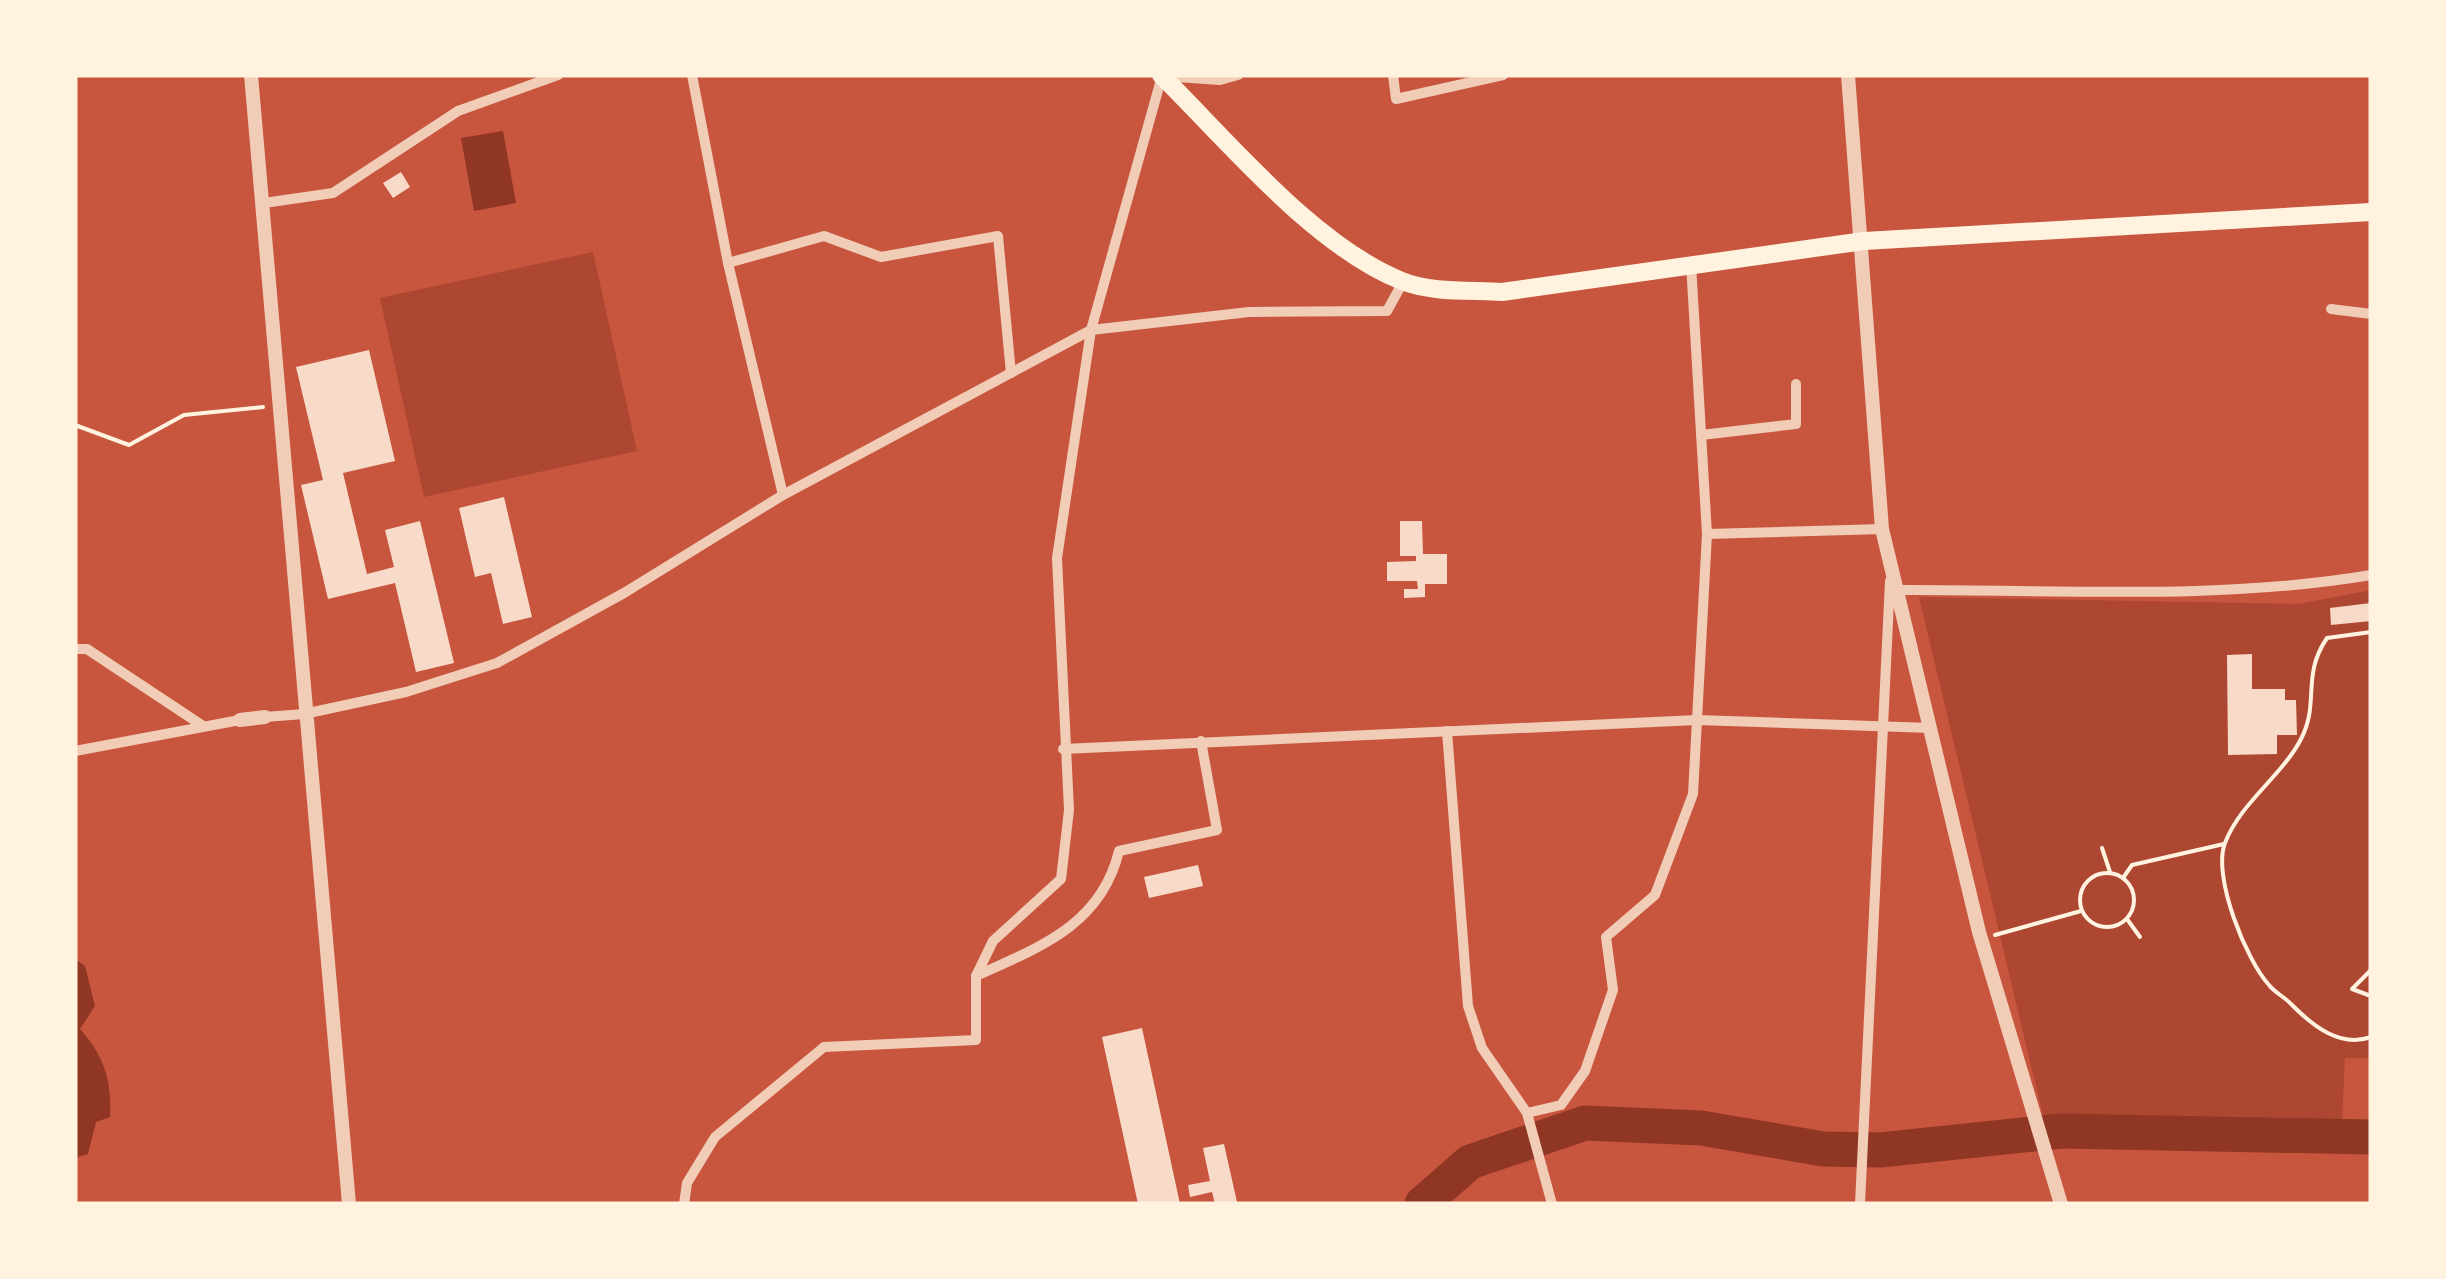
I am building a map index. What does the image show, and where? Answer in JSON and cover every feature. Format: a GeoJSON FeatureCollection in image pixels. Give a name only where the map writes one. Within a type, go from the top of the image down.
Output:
{"type":"FeatureCollection","features":[{"type":"Feature","properties":{"kind":"main road"},"geometry":{"type":"LineString","coordinates":[[1162,76],[1287,201],[1350,251],[1403,282],[1502,292],[1864,240],[2371,212]]}},
{"type":"Feature","properties":{"kind":"street"},"geometry":{"type":"LineString","coordinates":[[251,75],[349,1204]]}},
{"type":"Feature","properties":{"kind":"street"},"geometry":{"type":"LineString","coordinates":[[264,203],[333,193],[458,112],[558,75]]}},
{"type":"Feature","properties":{"kind":"street"},"geometry":{"type":"LineString","coordinates":[[692,75],[728,263],[783,496]]}},
{"type":"Feature","properties":{"kind":"street"},"geometry":{"type":"LineString","coordinates":[[684,1204],[687,1183],[715,1137],[824,1047],[976,1040],[976,976],[993,941],[1061,879],[1069,810],[1063,749],[1058,558],[1091,330],[1162,76],[1220,80],[1238,75]]}},
{"type":"Feature","properties":{"kind":"street"},"geometry":{"type":"LineString","coordinates":[[1393,75],[1396,98],[1504,75]]}},
{"type":"Feature","properties":{"kind":"street"},"geometry":{"type":"LineString","coordinates":[[1848,75],[1864,240],[1882,528],[1979,932],[2061,1204]]}},
{"type":"Feature","properties":{"kind":"street"},"geometry":{"type":"LineString","coordinates":[[728,263],[824,236],[881,257],[998,236],[1011,373]]}},
{"type":"Feature","properties":{"kind":"street"},"geometry":{"type":"LineString","coordinates":[[1528,1116],[1561,1105],[1586,1071],[1614,990],[1606,937],[1655,895],[1693,794],[1707,534],[1691,264]]}},
{"type":"Feature","properties":{"kind":"street"},"geometry":{"type":"LineString","coordinates":[[75,751],[240,720],[304,714],[406,692],[496,663],[624,593],[783,496],[1091,330],[1249,312],[1387,311],[1403,282]]}},
{"type":"Feature","properties":{"kind":"street"},"geometry":{"type":"LineString","coordinates":[[2331,308],[2371,314]]}},
{"type":"Feature","properties":{"kind":"street"},"geometry":{"type":"LineString","coordinates":[[1701,435],[1796,424],[1796,384]]}},
{"type":"Feature","properties":{"kind":"street"},"geometry":{"type":"LineString","coordinates":[[1707,534],[1882,528]]}},
{"type":"Feature","properties":{"kind":"street"},"geometry":{"type":"LineString","coordinates":[[1860,1204],[1891,566]]}},
{"type":"Feature","properties":{"kind":"street"},"geometry":{"type":"LineString","coordinates":[[1897,590],[2225,588],[2319,584],[2371,575]]}},
{"type":"Feature","properties":{"kind":"street"},"geometry":{"type":"LineString","coordinates":[[75,649],[86,649],[204,727]]}},
{"type":"Feature","properties":{"kind":"street"},"geometry":{"type":"LineString","coordinates":[[1063,749],[1697,720],[1931,728]]}},
{"type":"Feature","properties":{"kind":"street"},"geometry":{"type":"LineString","coordinates":[[1447,732],[1468,1006],[1482,1048],[1528,1116],[1552,1204]]}},
{"type":"Feature","properties":{"kind":"street"},"geometry":{"type":"LineString","coordinates":[[976,976],[1035,949],[1096,906],[1111,883],[1119,851],[1217,830],[1201,741]]}},
{"type":"Feature","properties":{"kind":"path"},"geometry":{"type":"LineString","coordinates":[[75,426],[129,444],[184,415],[278,406]]}},
{"type":"Feature","properties":{"kind":"path"},"geometry":{"type":"LineString","coordinates":[[2371,632],[2327,638],[2312,660],[2303,736],[2224,844],[2224,876],[2236,922],[2249,957],[2270,988],[2335,1038],[2359,1041],[2371,1036]]}},
{"type":"Feature","properties":{"kind":"path"},"geometry":{"type":"LineString","coordinates":[[2123,878],[2132,865],[2224,844]]}},
{"type":"Feature","properties":{"kind":"path"},"geometry":{"type":"LineString","coordinates":[[2102,848],[2110,872]]}},
{"type":"Feature","properties":{"kind":"path"},"geometry":{"type":"LineString","coordinates":[[2110,872],[2123,878],[2132,890],[2134,906],[2127,919],[2102,927],[2082,911],[2079,897],[2084,883],[2096,874],[2110,872]]}},
{"type":"Feature","properties":{"kind":"path"},"geometry":{"type":"LineString","coordinates":[[1979,932],[1998,936],[2082,911]]}},
{"type":"Feature","properties":{"kind":"path"},"geometry":{"type":"LineString","coordinates":[[2127,919],[2140,937]]}},
{"type":"Feature","properties":{"kind":"path"},"geometry":{"type":"LineString","coordinates":[[2371,970],[2352,989],[2371,996]]}},
{"type":"Feature","properties":{"kind":"shaded area"},"geometry":{"type":"Polygon","coordinates":[[[503,131],[516,203],[474,211],[461,138],[503,131]]]}},
{"type":"Feature","properties":{"kind":"shaded area"},"geometry":{"type":"Polygon","coordinates":[[[593,252],[637,451],[424,497],[380,298],[593,252]]]}},
{"type":"Feature","properties":{"kind":"shaded area"},"geometry":{"type":"Polygon","coordinates":[[[2371,590],[2371,1058],[2345,1058],[2342,1121],[2323,1134],[2110,1132],[2045,1124],[1919,597],[2299,604],[2371,590]]]}},
{"type":"Feature","properties":{"kind":"shaded area"},"geometry":{"type":"Polygon","coordinates":[[[75,959],[85,966],[95,1006],[80,1029],[105,1069],[110,1117],[96,1122],[88,1154],[75,1158],[75,959]]]}},
{"type":"Feature","properties":{"kind":"building"},"geometry":{"type":"Polygon","coordinates":[[[401,172],[410,187],[393,198],[383,183],[401,172]]]}},
{"type":"Feature","properties":{"kind":"building"},"geometry":{"type":"Polygon","coordinates":[[[369,350],[395,461],[343,473],[367,574],[394,567],[385,530],[420,521],[454,663],[416,672],[395,583],[328,599],[301,485],[323,480],[296,367],[369,350]]]}},
{"type":"Feature","properties":{"kind":"building"},"geometry":{"type":"Polygon","coordinates":[[[504,497],[532,617],[503,624],[491,573],[475,577],[459,508],[504,497]]]}},
{"type":"Feature","properties":{"kind":"building"},"geometry":{"type":"Polygon","coordinates":[[[1400,521],[1422,521],[1423,554],[1447,554],[1447,584],[1425,584],[1425,597],[1404,598],[1404,589],[1418,589],[1417,581],[1387,581],[1387,562],[1416,561],[1416,556],[1400,556],[1400,521]]]}},
{"type":"Feature","properties":{"kind":"building"},"geometry":{"type":"Polygon","coordinates":[[[2371,603],[2371,621],[2331,625],[2330,608],[2371,603]]]}},
{"type":"Feature","properties":{"kind":"building"},"geometry":{"type":"Polygon","coordinates":[[[2252,654],[2252,689],[2285,689],[2285,700],[2296,700],[2297,735],[2277,735],[2277,754],[2228,755],[2227,655],[2252,654]]]}},
{"type":"Feature","properties":{"kind":"building"},"geometry":{"type":"Polygon","coordinates":[[[1198,865],[1203,886],[1149,898],[1144,877],[1198,865]]]}},
{"type":"Feature","properties":{"kind":"building"},"geometry":{"type":"Polygon","coordinates":[[[1142,1028],[1180,1204],[1138,1204],[1102,1037],[1142,1028]]]}},
{"type":"Feature","properties":{"kind":"building"},"geometry":{"type":"Polygon","coordinates":[[[1224,1144],[1237,1202],[1215,1204],[1212,1192],[1190,1197],[1188,1185],[1210,1181],[1203,1148],[1224,1144]]]}},
{"type":"Feature","properties":{"kind":"waterway"},"geometry":{"type":"LineString","coordinates":[[1422,1204],[1470,1162],[1585,1123],[1701,1128],[1823,1149],[1880,1150],[2062,1131],[2371,1137]]}}]}
